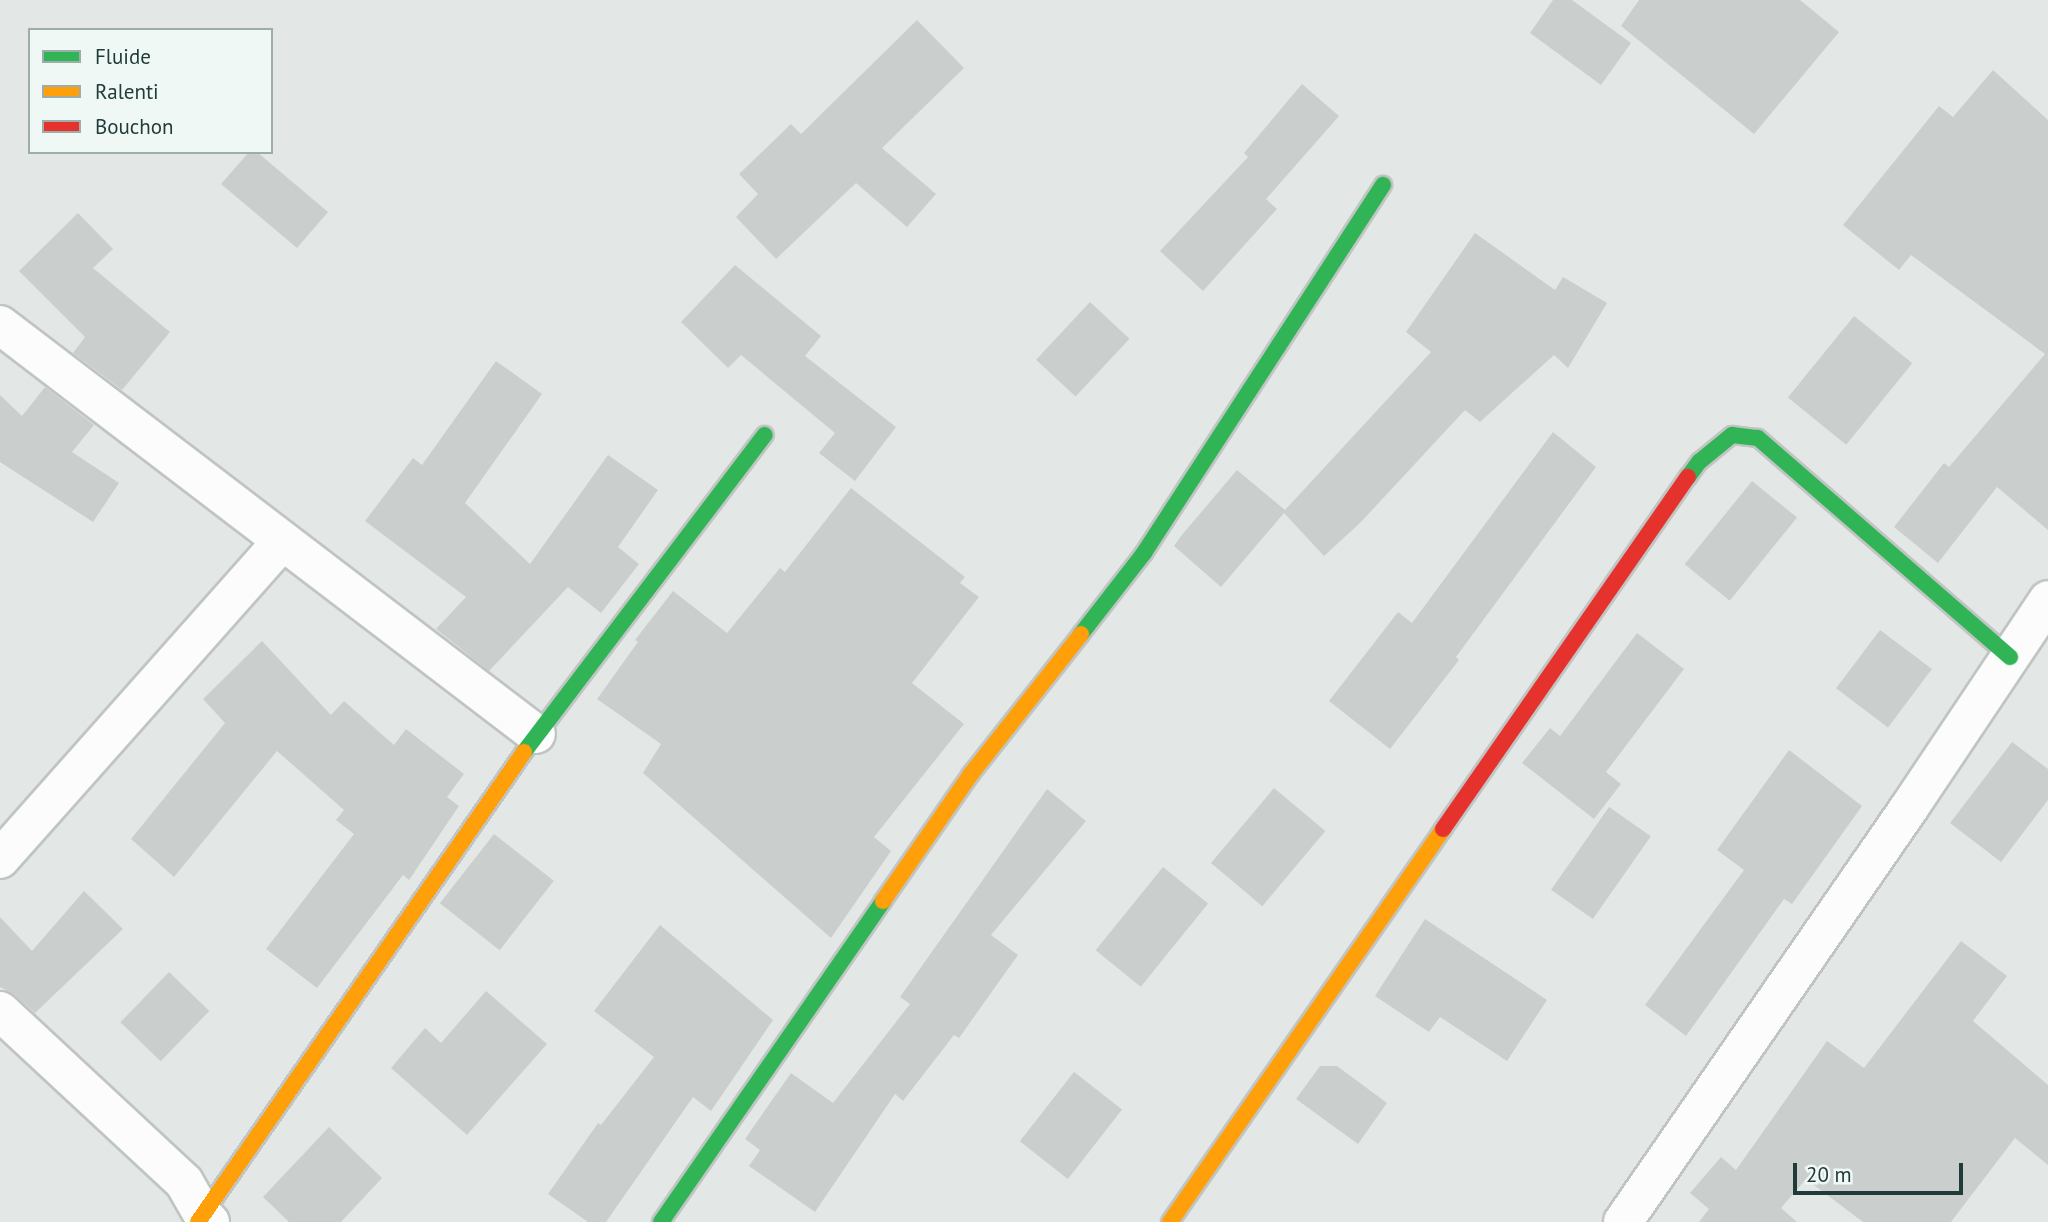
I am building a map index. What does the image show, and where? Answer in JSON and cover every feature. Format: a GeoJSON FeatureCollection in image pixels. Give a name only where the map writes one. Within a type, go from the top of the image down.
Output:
{"type":"FeatureCollection","features":[{"type":"Feature","properties":{"kind":"street"},"geometry":{"type":"LineString","coordinates":[[661,1222],[971,774],[1144,552],[1383,185]]}},
{"type":"Feature","properties":{"kind":"street"},"geometry":{"type":"LineString","coordinates":[[0,325],[536,734]]}},
{"type":"Feature","properties":{"kind":"street"},"geometry":{"type":"LineString","coordinates":[[0,1011],[184,1182],[203,1220],[536,734],[765,435]]}},
{"type":"Feature","properties":{"kind":"street"},"geometry":{"type":"LineString","coordinates":[[1170,1222],[1699,462],[1732,435],[1758,438],[2010,657]]}},
{"type":"Feature","properties":{"kind":"street"},"geometry":{"type":"LineString","coordinates":[[0,859],[281,542]]}},
{"type":"Feature","properties":{"kind":"street"},"geometry":{"type":"LineString","coordinates":[[1623,1222],[1909,808],[2048,600]]}},
{"type":"Feature","properties":{"kind":"building"},"geometry":{"type":"Polygon","coordinates":[[[1553,0],[1572,0],[1631,43],[1601,85],[1530,33],[1553,0]]]}},
{"type":"Feature","properties":{"kind":"building"},"geometry":{"type":"Polygon","coordinates":[[[1639,0],[1800,0],[1839,32],[1754,134],[1621,26],[1639,0]]]}},
{"type":"Feature","properties":{"kind":"building"},"geometry":{"type":"Polygon","coordinates":[[[917,20],[964,68],[882,148],[936,194],[907,227],[856,183],[776,259],[736,217],[758,194],[739,174],[791,124],[801,134],[917,20]]]}},
{"type":"Feature","properties":{"kind":"building"},"geometry":{"type":"Polygon","coordinates":[[[1993,70],[2048,120],[2048,530],[1997,487],[1938,563],[1894,527],[1944,463],[1949,467],[2045,354],[1911,255],[1899,270],[1843,225],[1939,106],[1953,117],[1993,70]]]}},
{"type":"Feature","properties":{"kind":"building"},"geometry":{"type":"Polygon","coordinates":[[[1302,84],[1339,116],[1266,199],[1277,209],[1203,291],[1160,251],[1248,157],[1244,153],[1302,84]]]}},
{"type":"Feature","properties":{"kind":"building"},"geometry":{"type":"Polygon","coordinates":[[[247,154],[259,154],[328,212],[297,248],[221,184],[247,154]]]}},
{"type":"Feature","properties":{"kind":"building"},"geometry":{"type":"Polygon","coordinates":[[[78,213],[113,249],[93,268],[170,332],[122,390],[73,353],[85,337],[19,271],[78,213]]]}},
{"type":"Feature","properties":{"kind":"building"},"geometry":{"type":"Polygon","coordinates":[[[1475,233],[1555,290],[1563,277],[1607,303],[1568,368],[1554,355],[1480,422],[1465,410],[1361,522],[1324,556],[1284,513],[1221,587],[1174,546],[1181,536],[1237,470],[1285,510],[1431,352],[1406,332],[1475,233]]]}},
{"type":"Feature","properties":{"kind":"building"},"geometry":{"type":"Polygon","coordinates":[[[735,265],[821,336],[805,356],[896,427],[855,481],[819,453],[835,433],[741,355],[728,368],[681,322],[735,265]]]}},
{"type":"Feature","properties":{"kind":"building"},"geometry":{"type":"Polygon","coordinates":[[[1090,302],[1129,339],[1076,397],[1036,360],[1090,302]]]}},
{"type":"Feature","properties":{"kind":"building"},"geometry":{"type":"Polygon","coordinates":[[[1854,316],[1912,363],[1846,445],[1788,398],[1854,316]]]}},
{"type":"Feature","properties":{"kind":"building"},"geometry":{"type":"Polygon","coordinates":[[[496,361],[542,394],[465,503],[530,564],[608,455],[658,490],[618,547],[639,564],[601,613],[568,587],[489,671],[436,629],[466,597],[365,521],[413,458],[422,465],[496,361]]]}},
{"type":"Feature","properties":{"kind":"building"},"geometry":{"type":"Polygon","coordinates":[[[45,387],[94,425],[72,452],[119,483],[93,522],[0,462],[0,395],[22,416],[45,387]]]}},
{"type":"Feature","properties":{"kind":"building"},"geometry":{"type":"Polygon","coordinates":[[[1553,432],[1596,467],[1456,657],[1459,660],[1390,749],[1329,701],[1398,612],[1412,623],[1553,432]]]}},
{"type":"Feature","properties":{"kind":"building"},"geometry":{"type":"Polygon","coordinates":[[[1752,481],[1797,518],[1730,601],[1685,564],[1752,481]]]}},
{"type":"Feature","properties":{"kind":"building"},"geometry":{"type":"Polygon","coordinates":[[[851,488],[965,577],[960,583],[979,597],[912,683],[964,724],[874,837],[891,851],[831,938],[643,773],[661,744],[597,699],[638,642],[635,640],[673,591],[727,633],[780,568],[785,572],[851,488]]]}},
{"type":"Feature","properties":{"kind":"building"},"geometry":{"type":"Polygon","coordinates":[[[1880,630],[1932,669],[1888,727],[1836,688],[1880,630]]]}},
{"type":"Feature","properties":{"kind":"building"},"geometry":{"type":"Polygon","coordinates":[[[1637,633],[1684,669],[1606,772],[1621,784],[1594,819],[1522,763],[1550,728],[1560,736],[1637,633]]]}},
{"type":"Feature","properties":{"kind":"building"},"geometry":{"type":"Polygon","coordinates":[[[262,641],[331,715],[344,701],[394,745],[406,729],[464,774],[447,797],[459,806],[409,880],[403,875],[317,988],[266,949],[354,834],[336,820],[344,810],[277,751],[174,877],[131,839],[225,723],[203,699],[262,641]]]}},
{"type":"Feature","properties":{"kind":"building"},"geometry":{"type":"Polygon","coordinates":[[[2012,742],[2048,769],[2048,800],[2001,862],[1950,823],[2012,742]]]}},
{"type":"Feature","properties":{"kind":"building"},"geometry":{"type":"Polygon","coordinates":[[[1789,750],[1862,806],[1792,904],[1784,899],[1686,1036],[1645,1005],[1744,870],[1717,850],[1789,750]]]}},
{"type":"Feature","properties":{"kind":"building"},"geometry":{"type":"Polygon","coordinates":[[[1274,788],[1325,831],[1262,906],[1211,863],[1274,788]]]}},
{"type":"Feature","properties":{"kind":"building"},"geometry":{"type":"Polygon","coordinates":[[[1047,789],[1086,821],[991,935],[1018,955],[959,1038],[954,1035],[903,1101],[895,1094],[815,1212],[749,1166],[760,1150],[745,1139],[791,1073],[833,1103],[910,1004],[900,997],[1047,789]]]}},
{"type":"Feature","properties":{"kind":"building"},"geometry":{"type":"Polygon","coordinates":[[[1609,807],[1651,836],[1593,919],[1551,890],[1609,807]]]}},
{"type":"Feature","properties":{"kind":"building"},"geometry":{"type":"Polygon","coordinates":[[[494,834],[554,881],[500,950],[440,903],[494,834]]]}},
{"type":"Feature","properties":{"kind":"building"},"geometry":{"type":"Polygon","coordinates":[[[1163,867],[1208,904],[1141,987],[1096,950],[1163,867]]]}},
{"type":"Feature","properties":{"kind":"building"},"geometry":{"type":"Polygon","coordinates":[[[84,891],[123,929],[35,1013],[15,995],[0,987],[0,917],[32,951],[84,891]]]}},
{"type":"Feature","properties":{"kind":"building"},"geometry":{"type":"Polygon","coordinates":[[[1425,919],[1547,1000],[1507,1061],[1440,1017],[1429,1032],[1375,996],[1425,919]]]}},
{"type":"Feature","properties":{"kind":"building"},"geometry":{"type":"Polygon","coordinates":[[[660,925],[773,1020],[711,1111],[693,1097],[606,1222],[588,1222],[548,1194],[598,1123],[601,1125],[654,1057],[594,1011],[660,925]]]}},
{"type":"Feature","properties":{"kind":"building"},"geometry":{"type":"Polygon","coordinates":[[[1961,941],[2007,976],[1973,1021],[2048,1085],[2048,1165],[2015,1138],[1951,1222],[1863,1222],[1806,1179],[1781,1208],[1797,1222],[1699,1222],[1709,1209],[1690,1193],[1721,1157],[1736,1170],[1827,1041],[1864,1068],[1961,941]]]}},
{"type":"Feature","properties":{"kind":"building"},"geometry":{"type":"Polygon","coordinates":[[[169,972],[209,1011],[161,1061],[120,1022],[169,972]]]}},
{"type":"Feature","properties":{"kind":"building"},"geometry":{"type":"Polygon","coordinates":[[[486,991],[547,1044],[467,1135],[391,1068],[425,1028],[441,1043],[486,991]]]}},
{"type":"Feature","properties":{"kind":"building"},"geometry":{"type":"Polygon","coordinates":[[[1320,1066],[1337,1066],[1387,1103],[1358,1144],[1296,1099],[1320,1066]]]}},
{"type":"Feature","properties":{"kind":"building"},"geometry":{"type":"Polygon","coordinates":[[[1074,1072],[1122,1110],[1068,1179],[1020,1141],[1074,1072]]]}},
{"type":"Feature","properties":{"kind":"building"},"geometry":{"type":"Polygon","coordinates":[[[329,1127],[382,1178],[341,1222],[289,1222],[263,1197],[329,1127]]]}},
{"type":"Feature","properties":{"kind":"traffic: fast"},"geometry":{"type":"LineString","coordinates":[[1081,634],[1144,553],[1383,185]]}},
{"type":"Feature","properties":{"kind":"traffic: fast"},"geometry":{"type":"LineString","coordinates":[[524,752],[765,435]]}},
{"type":"Feature","properties":{"kind":"traffic: fast"},"geometry":{"type":"LineString","coordinates":[[1688,477],[1699,462],[1732,435],[1758,438],[2010,657]]}},
{"type":"Feature","properties":{"kind":"traffic: fast"},"geometry":{"type":"LineString","coordinates":[[661,1222],[883,901]]}},
{"type":"Feature","properties":{"kind":"traffic: slow"},"geometry":{"type":"LineString","coordinates":[[883,901],[971,774],[1081,634]]}},
{"type":"Feature","properties":{"kind":"traffic: slow"},"geometry":{"type":"LineString","coordinates":[[198,1222],[524,752]]}},
{"type":"Feature","properties":{"kind":"traffic: slow"},"geometry":{"type":"LineString","coordinates":[[1170,1222],[1443,829]]}},
{"type":"Feature","properties":{"kind":"traffic: jam"},"geometry":{"type":"LineString","coordinates":[[1443,829],[1688,477]]}}]}
